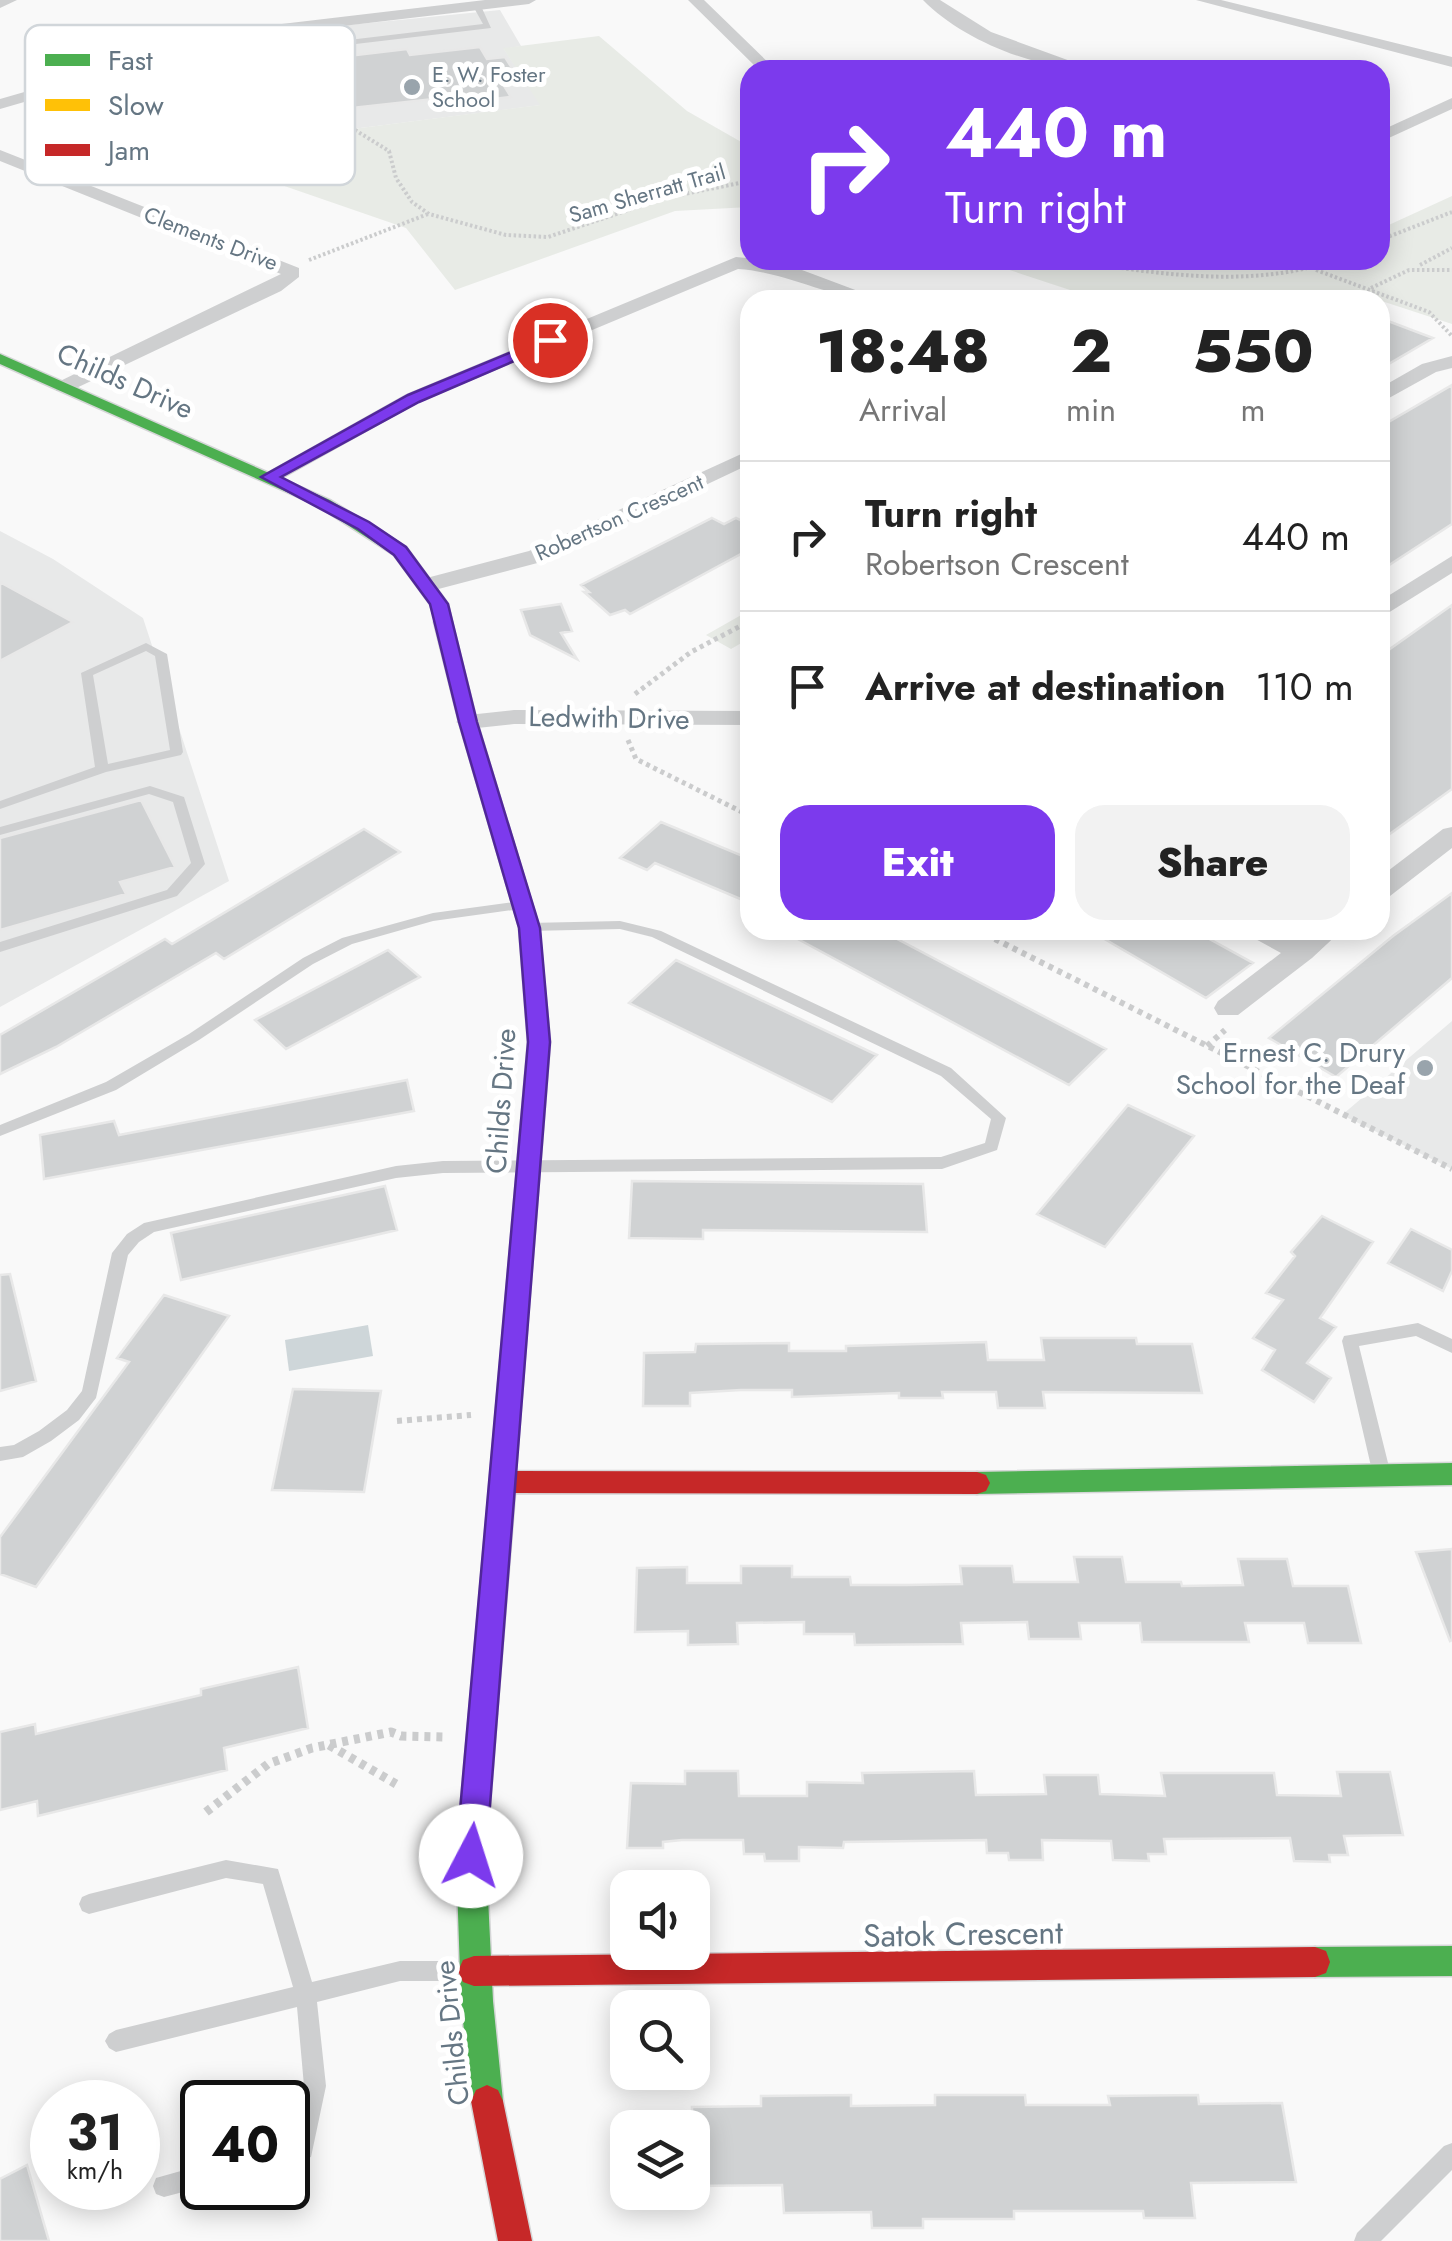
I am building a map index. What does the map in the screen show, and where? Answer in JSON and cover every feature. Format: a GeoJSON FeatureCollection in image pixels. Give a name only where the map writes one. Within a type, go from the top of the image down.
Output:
{"type":"FeatureCollection","features":[{"type":"Feature","properties":{"kind":"street"},"geometry":{"type":"LineString","coordinates":[[0,3],[10,0]]}},
{"type":"Feature","properties":{"kind":"street"},"geometry":{"type":"LineString","coordinates":[[307,0],[315,22]]}},
{"type":"Feature","properties":{"kind":"street"},"geometry":{"type":"LineString","coordinates":[[298,25],[529,0]]}},
{"type":"Feature","properties":{"kind":"street"},"geometry":{"type":"LineString","coordinates":[[695,0],[758,60]]}},
{"type":"Feature","properties":{"kind":"street"},"geometry":{"type":"LineString","coordinates":[[930,0],[968,29],[1003,46],[1053,60]]}},
{"type":"Feature","properties":{"kind":"street"},"geometry":{"type":"LineString","coordinates":[[1203,0],[1452,62]]}},
{"type":"Feature","properties":{"kind":"street"},"geometry":{"type":"LineString","coordinates":[[0,104],[25,97]]}},
{"type":"Feature","properties":{"kind":"street"},"geometry":{"type":"LineString","coordinates":[[1390,132],[1452,103]]}},
{"type":"Feature","properties":{"kind":"street","name":"Clements Drive"},"geometry":{"type":"LineString","coordinates":[[0,154],[25,164]]}},
{"type":"Feature","properties":{"kind":"street","name":"Clements Drive"},"geometry":{"type":"LineString","coordinates":[[63,387],[274,287],[290,278],[292,272],[78,185]]}},
{"type":"Feature","properties":{"kind":"street"},"geometry":{"type":"LineString","coordinates":[[269,477],[413,398],[740,264]]}},
{"type":"Feature","properties":{"kind":"street"},"geometry":{"type":"LineString","coordinates":[[786,270],[843,290]]}},
{"type":"Feature","properties":{"kind":"street","name":"Childs Drive"},"geometry":{"type":"LineString","coordinates":[[0,358],[269,477],[364,525],[400,551],[439,604],[468,722],[526,916],[539,1042],[471,1856],[474,1971],[488,2099],[515,2241]]}},
{"type":"Feature","properties":{"kind":"street"},"geometry":{"type":"LineString","coordinates":[[1390,391],[1429,368],[1452,362]]}},
{"type":"Feature","properties":{"kind":"street","name":"Robertson Crescent"},"geometry":{"type":"LineString","coordinates":[[427,585],[538,556],[740,461]]}},
{"type":"Feature","properties":{"kind":"street"},"geometry":{"type":"LineString","coordinates":[[1390,605],[1451,565]]}},
{"type":"Feature","properties":{"kind":"street","name":"Ledwith Drive"},"geometry":{"type":"LineString","coordinates":[[468,722],[514,717],[740,718]]}},
{"type":"Feature","properties":{"kind":"street"},"geometry":{"type":"LineString","coordinates":[[1390,882],[1452,835]]}},
{"type":"Feature","properties":{"kind":"street"},"geometry":{"type":"LineString","coordinates":[[1279,940],[1302,952]]}},
{"type":"Feature","properties":{"kind":"street"},"geometry":{"type":"LineString","coordinates":[[1228,1008],[1316,940]]}},
{"type":"Feature","properties":{"kind":"street"},"geometry":{"type":"LineString","coordinates":[[500,1482],[1122,1483],[1452,1474]]}},
{"type":"Feature","properties":{"kind":"street","name":"Satok Crescent"},"geometry":{"type":"LineString","coordinates":[[474,1971],[1452,1960]]}},
{"type":"Feature","properties":{"kind":"lane"},"geometry":{"type":"LineString","coordinates":[[355,42],[488,26],[477,6]]}},
{"type":"Feature","properties":{"kind":"lane"},"geometry":{"type":"LineString","coordinates":[[0,805],[102,768],[177,752],[160,654],[146,647],[87,673],[102,768]]}},
{"type":"Feature","properties":{"kind":"lane"},"geometry":{"type":"LineString","coordinates":[[0,831],[150,790],[179,800],[198,864],[172,893],[0,948]]}},
{"type":"Feature","properties":{"kind":"lane"},"geometry":{"type":"LineString","coordinates":[[0,1131],[112,1086],[347,940],[433,917],[526,916],[620,925],[656,934],[946,1072],[999,1118],[992,1146],[942,1164],[526,1164],[396,1172],[150,1227],[132,1238],[120,1254],[90,1393],[73,1415],[46,1436],[17,1452],[0,1454]]}},
{"type":"Feature","properties":{"kind":"lane"},"geometry":{"type":"LineString","coordinates":[[1383,1476],[1350,1341],[1418,1329],[1452,1347]]}},
{"type":"Feature","properties":{"kind":"lane"},"geometry":{"type":"LineString","coordinates":[[88,1904],[226,1869],[271,1876],[306,1996],[314,2086],[310,2109]]}},
{"type":"Feature","properties":{"kind":"lane"},"geometry":{"type":"LineString","coordinates":[[116,2041],[400,1971],[474,1971]]}},
{"type":"Feature","properties":{"kind":"lane"},"geometry":{"type":"LineString","coordinates":[[1365,2241],[1452,2154]]}},
{"type":"Feature","properties":{"kind":"lane"},"geometry":{"type":"LineString","coordinates":[[164,2186],[180,2182]]}},
{"type":"Feature","properties":{"kind":"path"},"geometry":{"type":"LineString","coordinates":[[355,130],[389,151],[396,178],[412,202],[429,214]]}},
{"type":"Feature","properties":{"kind":"path","name":"Sam Sherratt Trail"},"geometry":{"type":"LineString","coordinates":[[429,214],[506,234],[548,237],[664,198],[740,182]]}},
{"type":"Feature","properties":{"kind":"path"},"geometry":{"type":"LineString","coordinates":[[1390,236],[1452,212]]}},
{"type":"Feature","properties":{"kind":"path"},"geometry":{"type":"LineString","coordinates":[[286,267],[429,214]]}},
{"type":"Feature","properties":{"kind":"path"},"geometry":{"type":"LineString","coordinates":[[1177,270],[1288,276],[1315,270],[1372,290],[1382,279],[1452,248]]}},
{"type":"Feature","properties":{"kind":"path"},"geometry":{"type":"LineString","coordinates":[[1410,269],[1452,270]]}},
{"type":"Feature","properties":{"kind":"path"},"geometry":{"type":"LineString","coordinates":[[1390,297],[1429,312],[1452,336]]}},
{"type":"Feature","properties":{"kind":"path"},"geometry":{"type":"LineString","coordinates":[[996,940],[1452,1169]]}},
{"type":"Feature","properties":{"kind":"path"},"geometry":{"type":"LineString","coordinates":[[398,1420],[506,1412]]}},
{"type":"Feature","properties":{"kind":"path"},"geometry":{"type":"LineString","coordinates":[[206,1812],[268,1764],[328,1744],[391,1732],[401,1736],[480,1738]]}},
{"type":"Feature","properties":{"kind":"path"},"geometry":{"type":"LineString","coordinates":[[328,1744],[396,1784]]}},
{"type":"Feature","properties":{"kind":"shaded area","name":"E. W. Foster School"},"geometry":{"type":"Polygon","coordinates":[[[500,10],[521,46],[504,49],[541,105],[355,129],[355,25],[348,25],[500,10]]]}},
{"type":"Feature","properties":{"kind":"shaded area"},"geometry":{"type":"Polygon","coordinates":[[[599,36],[687,111],[740,141],[740,208],[675,211],[455,290],[406,228],[282,185],[355,185],[355,129],[540,105],[503,48],[599,36]]]}},
{"type":"Feature","properties":{"kind":"shaded area"},"geometry":{"type":"Polygon","coordinates":[[[1452,196],[1452,324],[1390,304],[1390,290],[1070,290],[1009,270],[1390,270],[1390,224],[1452,196]]]}},
{"type":"Feature","properties":{"kind":"shaded area"},"geometry":{"type":"Polygon","coordinates":[[[0,531],[53,559],[143,618],[229,881],[0,1007],[0,531]]]}},
{"type":"Feature","properties":{"kind":"shaded area"},"geometry":{"type":"Polygon","coordinates":[[[740,616],[740,644],[731,649],[706,635],[740,616]]]}},
{"type":"Feature","properties":{"kind":"shaded area","name":"Ernest C. Drury School for the Deaf"},"geometry":{"type":"Polygon","coordinates":[[[1452,1021],[1452,1169],[1342,1115],[1452,1021]]]}},
{"type":"Feature","properties":{"kind":"shaded area"},"geometry":{"type":"Polygon","coordinates":[[[368,1325],[373,1356],[289,1371],[285,1340],[368,1325]]]}},
{"type":"Feature","properties":{"kind":"building"},"geometry":{"type":"Polygon","coordinates":[[[480,47],[487,59],[505,57],[521,82],[503,84],[511,97],[437,106],[433,99],[355,108],[355,55],[407,49],[410,55],[480,47]]]}},
{"type":"Feature","properties":{"kind":"building"},"geometry":{"type":"Polygon","coordinates":[[[1390,322],[1433,338],[1390,363],[1390,322]]]}},
{"type":"Feature","properties":{"kind":"building"},"geometry":{"type":"Polygon","coordinates":[[[1452,385],[1452,524],[1390,564],[1390,421],[1452,385]]]}},
{"type":"Feature","properties":{"kind":"building"},"geometry":{"type":"Polygon","coordinates":[[[712,518],[724,524],[740,520],[740,554],[630,614],[625,610],[610,615],[581,585],[712,518]]]}},
{"type":"Feature","properties":{"kind":"building"},"geometry":{"type":"Polygon","coordinates":[[[0,582],[73,622],[0,661],[0,582]]]}},
{"type":"Feature","properties":{"kind":"building"},"geometry":{"type":"Polygon","coordinates":[[[561,604],[572,631],[561,633],[577,659],[530,635],[521,610],[561,604]]]}},
{"type":"Feature","properties":{"kind":"building"},"geometry":{"type":"Polygon","coordinates":[[[1452,605],[1452,789],[1390,834],[1390,649],[1452,605]]]}},
{"type":"Feature","properties":{"kind":"building"},"geometry":{"type":"Polygon","coordinates":[[[141,800],[175,867],[120,882],[126,894],[0,930],[0,838],[141,800]]]}},
{"type":"Feature","properties":{"kind":"building"},"geometry":{"type":"Polygon","coordinates":[[[661,822],[740,855],[740,899],[655,863],[647,870],[620,858],[661,822]]]}},
{"type":"Feature","properties":{"kind":"building"},"geometry":{"type":"Polygon","coordinates":[[[364,829],[400,852],[224,959],[216,953],[56,1047],[0,1074],[0,1035],[165,939],[172,944],[364,829]]]}},
{"type":"Feature","properties":{"kind":"building"},"geometry":{"type":"Polygon","coordinates":[[[1452,893],[1452,978],[1336,1077],[1269,1038],[1390,940],[1452,893]]]}},
{"type":"Feature","properties":{"kind":"building"},"geometry":{"type":"Polygon","coordinates":[[[800,940],[899,940],[1106,1049],[1069,1085],[800,940]]]}},
{"type":"Feature","properties":{"kind":"building"},"geometry":{"type":"Polygon","coordinates":[[[1106,940],[1211,940],[1253,963],[1206,998],[1106,940]]]}},
{"type":"Feature","properties":{"kind":"building"},"geometry":{"type":"Polygon","coordinates":[[[388,950],[420,977],[286,1049],[255,1020],[388,950]]]}},
{"type":"Feature","properties":{"kind":"building"},"geometry":{"type":"Polygon","coordinates":[[[676,960],[877,1055],[832,1102],[629,1003],[676,960]]]}},
{"type":"Feature","properties":{"kind":"building"},"geometry":{"type":"Polygon","coordinates":[[[407,1080],[414,1111],[44,1179],[40,1135],[114,1121],[119,1135],[407,1080]]]}},
{"type":"Feature","properties":{"kind":"building"},"geometry":{"type":"Polygon","coordinates":[[[1128,1105],[1194,1136],[1105,1247],[1037,1214],[1128,1105]]]}},
{"type":"Feature","properties":{"kind":"building"},"geometry":{"type":"Polygon","coordinates":[[[632,1181],[923,1184],[927,1232],[703,1230],[703,1239],[629,1238],[632,1181]]]}},
{"type":"Feature","properties":{"kind":"building"},"geometry":{"type":"Polygon","coordinates":[[[385,1186],[397,1230],[181,1280],[171,1233],[385,1186]]]}},
{"type":"Feature","properties":{"kind":"building"},"geometry":{"type":"Polygon","coordinates":[[[1322,1216],[1373,1242],[1320,1318],[1336,1327],[1307,1363],[1331,1378],[1314,1402],[1262,1370],[1275,1350],[1253,1338],[1283,1300],[1266,1293],[1295,1256],[1291,1252],[1322,1216]]]}},
{"type":"Feature","properties":{"kind":"building"},"geometry":{"type":"Polygon","coordinates":[[[1411,1229],[1452,1250],[1452,1271],[1443,1291],[1388,1263],[1411,1229]]]}},
{"type":"Feature","properties":{"kind":"building"},"geometry":{"type":"Polygon","coordinates":[[[10,1274],[36,1381],[0,1391],[0,1275],[10,1274]]]}},
{"type":"Feature","properties":{"kind":"building"},"geometry":{"type":"Polygon","coordinates":[[[164,1295],[229,1316],[36,1587],[0,1574],[0,1537],[129,1362],[117,1358],[164,1295]]]}},
{"type":"Feature","properties":{"kind":"building"},"geometry":{"type":"Polygon","coordinates":[[[1041,1338],[1136,1338],[1137,1344],[1192,1344],[1202,1393],[1043,1392],[1045,1408],[998,1408],[996,1392],[942,1392],[943,1398],[899,1398],[899,1393],[792,1397],[792,1390],[741,1390],[690,1393],[690,1406],[643,1406],[644,1353],[695,1352],[696,1344],[789,1343],[789,1351],[846,1351],[846,1346],[986,1342],[988,1360],[1044,1360],[1041,1338]]]}},
{"type":"Feature","properties":{"kind":"building"},"geometry":{"type":"Polygon","coordinates":[[[293,1389],[381,1391],[364,1492],[272,1490],[293,1389]]]}},
{"type":"Feature","properties":{"kind":"building"},"geometry":{"type":"Polygon","coordinates":[[[1452,1549],[1452,1640],[1450,1641],[1416,1552],[1452,1549]]]}},
{"type":"Feature","properties":{"kind":"building"},"geometry":{"type":"Polygon","coordinates":[[[1074,1557],[1122,1557],[1126,1582],[1181,1582],[1182,1586],[1243,1585],[1238,1559],[1287,1559],[1293,1586],[1348,1586],[1361,1643],[1308,1643],[1304,1623],[1245,1623],[1249,1642],[1142,1642],[1140,1623],[1079,1623],[1081,1639],[1029,1639],[1027,1622],[961,1623],[963,1644],[855,1645],[854,1634],[804,1634],[804,1622],[737,1623],[738,1644],[688,1645],[688,1631],[635,1632],[637,1568],[687,1567],[687,1583],[741,1583],[741,1566],[792,1566],[792,1577],[850,1577],[851,1585],[906,1585],[962,1584],[960,1566],[1012,1566],[1014,1582],[1078,1582],[1074,1557]]]}},
{"type":"Feature","properties":{"kind":"building"},"geometry":{"type":"Polygon","coordinates":[[[298,1667],[308,1728],[224,1748],[227,1770],[38,1816],[37,1801],[0,1810],[0,1732],[35,1724],[36,1734],[201,1695],[201,1689],[298,1667]]]}},
{"type":"Feature","properties":{"kind":"building"},"geometry":{"type":"Polygon","coordinates":[[[685,1771],[738,1771],[739,1796],[807,1796],[807,1782],[863,1783],[862,1773],[974,1771],[976,1795],[1046,1794],[1044,1775],[1098,1775],[1100,1794],[1165,1796],[1161,1773],[1274,1773],[1277,1795],[1341,1796],[1337,1772],[1390,1772],[1403,1835],[1344,1836],[1348,1855],[1329,1855],[1330,1862],[1294,1861],[1290,1838],[1164,1839],[1166,1854],[1148,1854],[1149,1861],[1113,1860],[1111,1841],[1042,1840],[1043,1860],[1009,1860],[1008,1853],[987,1853],[986,1840],[844,1842],[843,1848],[799,1847],[799,1861],[765,1861],[764,1854],[744,1854],[743,1840],[682,1840],[663,1842],[663,1848],[627,1848],[631,1783],[685,1784],[685,1771]]]}},
{"type":"Feature","properties":{"kind":"building"},"geometry":{"type":"Polygon","coordinates":[[[851,2095],[851,2106],[935,2105],[935,2095],[1025,2095],[1026,2105],[1110,2105],[1108,2096],[1198,2095],[1199,2104],[1282,2103],[1296,2182],[1191,2183],[1195,2218],[1144,2218],[1143,2211],[1014,2211],[1014,2219],[923,2219],[923,2228],[872,2228],[871,2212],[784,2213],[782,2185],[710,2186],[710,2110],[692,2107],[761,2106],[761,2096],[851,2095]]]}},
{"type":"Feature","properties":{"kind":"building"},"geometry":{"type":"Polygon","coordinates":[[[27,2165],[30,2210],[40,2210],[49,2241],[0,2241],[0,2179],[27,2165]]]}},
{"type":"Feature","properties":{"kind":"traffic: fast"},"geometry":{"type":"LineString","coordinates":[[0,358],[324,503],[400,551],[439,604],[443,622]]}},
{"type":"Feature","properties":{"kind":"traffic: fast"},"geometry":{"type":"LineString","coordinates":[[977,1483],[1452,1474]]}},
{"type":"Feature","properties":{"kind":"traffic: fast"},"geometry":{"type":"LineString","coordinates":[[483,1714],[471,1856],[477,2001],[487,2101]]}},
{"type":"Feature","properties":{"kind":"traffic: fast"},"geometry":{"type":"LineString","coordinates":[[1315,1962],[1452,1961]]}},
{"type":"Feature","properties":{"kind":"traffic: slow"},"geometry":{"type":"LineString","coordinates":[[443,622],[468,722],[529,927],[539,1042],[515,1330]]}},
{"type":"Feature","properties":{"kind":"traffic: jam"},"geometry":{"type":"LineString","coordinates":[[483,1714],[515,1330]]}},
{"type":"Feature","properties":{"kind":"traffic: jam"},"geometry":{"type":"LineString","coordinates":[[501,1482],[977,1483]]}},
{"type":"Feature","properties":{"kind":"traffic: jam"},"geometry":{"type":"LineString","coordinates":[[474,1971],[1315,1962]]}},
{"type":"Feature","properties":{"kind":"traffic: jam"},"geometry":{"type":"LineString","coordinates":[[487,2101],[515,2241]]}},
{"type":"Feature","properties":{"kind":"place","name":"E. W. Foster School"},"geometry":{"type":"Point","coordinates":[412,87]}},
{"type":"Feature","properties":{"kind":"place","name":"Ernest C. Drury School for the Deaf"},"geometry":{"type":"Point","coordinates":[1425,1068]}},
{"type":"Feature","properties":{"kind":"route"},"geometry":{"type":"LineString","coordinates":[[471,1856],[539,1042],[530,928],[468,722],[439,604],[400,551],[364,525],[269,477],[413,398],[550,340]]}}]}
